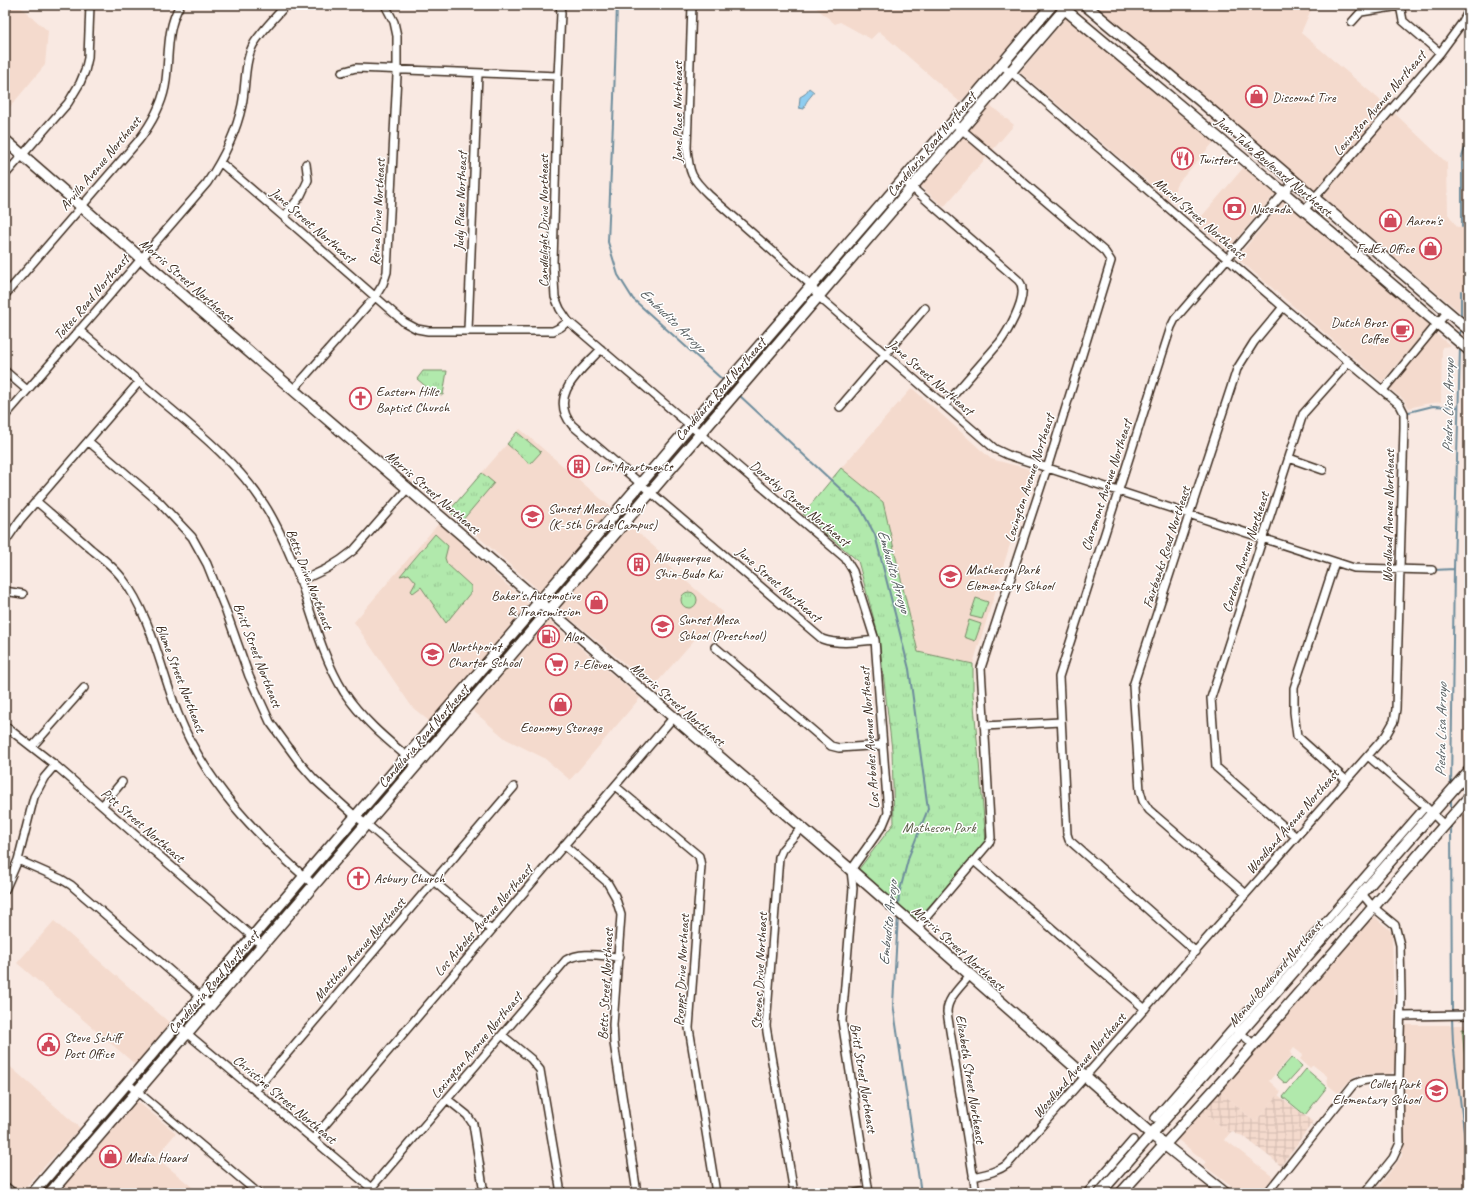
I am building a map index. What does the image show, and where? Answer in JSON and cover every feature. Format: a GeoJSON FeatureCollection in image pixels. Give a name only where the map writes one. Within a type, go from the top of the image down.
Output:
{"type":"FeatureCollection","features":[{"type":"Feature","properties":{"kind":"main road","name":"Candelaria Road Northeast"},"geometry":{"type":"LineString","coordinates":[[33,1193],[1052,5]]}},
{"type":"Feature","properties":{"kind":"main road","name":"Juan Tabo Boulevard Northeast"},"geometry":{"type":"LineString","coordinates":[[1085,5],[1198,98],[1314,199],[1466,327]]}},
{"type":"Feature","properties":{"kind":"main road","name":"Candelaria Road Northeast"},"geometry":{"type":"LineString","coordinates":[[50,1193],[818,296],[913,188],[1011,72],[1064,6]]}},
{"type":"Feature","properties":{"kind":"main road","name":"Juan Tabo Boulevard Northeast"},"geometry":{"type":"LineString","coordinates":[[1064,6],[1468,349]]}},
{"type":"Feature","properties":{"kind":"main road","name":"Morris Street Northeast"},"geometry":{"type":"LineString","coordinates":[[5,140],[539,603],[851,870],[969,976],[1151,1134],[1225,1193]]}},
{"type":"Feature","properties":{"kind":"main road","name":"Menaul Boulevard Northeast"},"geometry":{"type":"LineString","coordinates":[[1100,1193],[1237,1030],[1362,894],[1429,810],[1441,804],[1469,771]]}},
{"type":"Feature","properties":{"kind":"main road"},"geometry":{"type":"LineString","coordinates":[[1121,1193],[1469,797]]}},
{"type":"Feature","properties":{"kind":"main road"},"geometry":{"type":"LineString","coordinates":[[5,1188],[11,1193]]}},
{"type":"Feature","properties":{"kind":"street"},"geometry":{"type":"LineString","coordinates":[[5,175],[68,103],[80,83],[88,58],[90,5]]}},
{"type":"Feature","properties":{"kind":"street","name":"Arvilla Avenue Northeast"},"geometry":{"type":"LineString","coordinates":[[5,295],[148,129],[161,103],[166,79],[170,26],[180,5]]}},
{"type":"Feature","properties":{"kind":"street","name":"Toltec Road Northeast"},"geometry":{"type":"LineString","coordinates":[[5,416],[195,198],[220,163],[232,141],[239,117],[248,61],[253,46],[261,33],[286,5]]}},
{"type":"Feature","properties":{"kind":"street","name":"Reina Drive Northeast"},"geometry":{"type":"LineString","coordinates":[[293,390],[375,297],[383,284],[387,272],[397,70],[397,36],[394,22],[386,5]]}},
{"type":"Feature","properties":{"kind":"street","name":"Candlelight Drive Northeast"},"geometry":{"type":"LineString","coordinates":[[560,5],[554,276],[557,303],[568,321],[690,426]]}},
{"type":"Feature","properties":{"kind":"street","name":"Jane Place Northeast"},"geometry":{"type":"LineString","coordinates":[[692,5],[687,148],[688,164],[691,174],[699,186],[811,285]]}},
{"type":"Feature","properties":{"kind":"street"},"geometry":{"type":"LineString","coordinates":[[1352,22],[1361,12],[1400,6],[1404,21],[1440,53]]}},
{"type":"Feature","properties":{"kind":"street","name":"Lexington Avenue Northeast"},"geometry":{"type":"LineString","coordinates":[[1304,210],[1440,53],[1462,23],[1469,10]]}},
{"type":"Feature","properties":{"kind":"street","name":"Muriel Street Northeast"},"geometry":{"type":"LineString","coordinates":[[1001,65],[1011,72],[1283,307],[1383,390]]}},
{"type":"Feature","properties":{"kind":"street"},"geometry":{"type":"LineString","coordinates":[[342,72],[356,68],[558,76]]}},
{"type":"Feature","properties":{"kind":"street","name":"Judy Place Northeast"},"geometry":{"type":"LineString","coordinates":[[468,330],[478,73]]}},
{"type":"Feature","properties":{"kind":"street"},"geometry":{"type":"LineString","coordinates":[[953,122],[962,130]]}},
{"type":"Feature","properties":{"kind":"street","name":"Lexington Avenue Northeast"},"geometry":{"type":"LineString","coordinates":[[917,928],[989,843],[991,838],[980,668],[1047,468],[1111,261],[1105,252],[962,130]]}},
{"type":"Feature","properties":{"kind":"street","name":"June Street Northeast"},"geometry":{"type":"LineString","coordinates":[[220,163],[404,322],[417,329],[428,331],[553,331],[568,321]]}},
{"type":"Feature","properties":{"kind":"street"},"geometry":{"type":"LineString","coordinates":[[284,217],[301,195],[308,180],[306,164]]}},
{"type":"Feature","properties":{"kind":"street"},"geometry":{"type":"LineString","coordinates":[[903,180],[1018,280],[1022,289],[1020,300],[1008,331],[945,405]]}},
{"type":"Feature","properties":{"kind":"street","name":"Claremont Avenue Northeast"},"geometry":{"type":"LineString","coordinates":[[1196,952],[1069,840],[1067,834],[1059,677],[1171,327],[1175,319],[1294,181]]}},
{"type":"Feature","properties":{"kind":"street","name":"Jane Street Northeast"},"geometry":{"type":"LineString","coordinates":[[811,285],[818,296],[885,355],[995,449],[1008,455],[1117,492],[1354,568],[1432,570]]}},
{"type":"Feature","properties":{"kind":"street","name":"Fairbanks Road Northeast"},"geometry":{"type":"LineString","coordinates":[[1246,894],[1149,810],[1143,801],[1140,791],[1133,686],[1238,370],[1254,342],[1283,307]]}},
{"type":"Feature","properties":{"kind":"street"},"geometry":{"type":"LineString","coordinates":[[840,407],[924,308]]}},
{"type":"Feature","properties":{"kind":"street"},"geometry":{"type":"LineString","coordinates":[[1383,390],[1437,323],[1448,312]]}},
{"type":"Feature","properties":{"kind":"street","name":"Betts Drive Northeast"},"geometry":{"type":"LineString","coordinates":[[79,330],[206,438],[239,471],[268,511],[287,549],[300,580],[318,636],[334,673],[345,693],[377,730],[417,765]]}},
{"type":"Feature","properties":{"kind":"street","name":"June Street Northeast"},"geometry":{"type":"LineString","coordinates":[[601,349],[566,389],[562,405],[564,413],[572,425],[822,639],[842,643],[875,640]]}},
{"type":"Feature","properties":{"kind":"street","name":"Cordova Avenue Northeast"},"geometry":{"type":"LineString","coordinates":[[1296,837],[1216,767],[1211,698],[1303,414],[1349,362]]}},
{"type":"Feature","properties":{"kind":"street"},"geometry":{"type":"LineString","coordinates":[[5,371],[27,390]]}},
{"type":"Feature","properties":{"kind":"street"},"geometry":{"type":"LineString","coordinates":[[5,542],[20,520],[139,382]]}},
{"type":"Feature","properties":{"kind":"street","name":"Woodland Avenue Northeast"},"geometry":{"type":"LineString","coordinates":[[974,1177],[1000,1170],[1008,1164],[1368,756],[1386,735],[1394,721],[1396,709],[1404,414],[1400,405],[1383,390]]}},
{"type":"Feature","properties":{"kind":"street","name":"Dorothy Street Northeast"},"geometry":{"type":"LineString","coordinates":[[690,426],[845,558],[854,571],[875,640]]}},
{"type":"Feature","properties":{"kind":"street","name":"Britt Street Northeast"},"geometry":{"type":"LineString","coordinates":[[88,441],[159,502],[192,538],[207,564],[226,611],[249,676],[270,722],[300,763],[330,794],[355,816],[491,930]]}},
{"type":"Feature","properties":{"kind":"street"},"geometry":{"type":"LineString","coordinates":[[1289,458],[1323,470]]}},
{"type":"Feature","properties":{"kind":"street"},"geometry":{"type":"LineString","coordinates":[[300,580],[324,571],[344,559],[354,550],[408,488]]}},
{"type":"Feature","properties":{"kind":"street","name":"Blume Street Northeast"},"geometry":{"type":"LineString","coordinates":[[36,501],[106,561],[122,577],[134,596],[144,619],[183,725],[204,766],[240,815],[264,840],[314,885]]}},
{"type":"Feature","properties":{"kind":"street"},"geometry":{"type":"LineString","coordinates":[[1335,562],[1294,688],[1294,712],[1297,736],[1346,780]]}},
{"type":"Feature","properties":{"kind":"street"},"geometry":{"type":"LineString","coordinates":[[5,592],[23,594]]}},
{"type":"Feature","properties":{"kind":"street","name":"Los Arboles Avenue Northeast"},"geometry":{"type":"LineString","coordinates":[[851,870],[883,826],[888,814],[875,640]]}},
{"type":"Feature","properties":{"kind":"street"},"geometry":{"type":"LineString","coordinates":[[715,647],[831,746],[839,748],[883,745]]}},
{"type":"Feature","properties":{"kind":"street"},"geometry":{"type":"LineString","coordinates":[[32,748],[84,688]]}},
{"type":"Feature","properties":{"kind":"street","name":"Los Arboles Avenue Northeast"},"geometry":{"type":"LineString","coordinates":[[313,1139],[673,718]]}},
{"type":"Feature","properties":{"kind":"street"},"geometry":{"type":"LineString","coordinates":[[984,726],[1061,722]]}},
{"type":"Feature","properties":{"kind":"street","name":"Pitt Street Northeast"},"geometry":{"type":"LineString","coordinates":[[5,726],[54,765],[262,945]]}},
{"type":"Feature","properties":{"kind":"street"},"geometry":{"type":"LineString","coordinates":[[1368,756],[1445,826]]}},
{"type":"Feature","properties":{"kind":"street"},"geometry":{"type":"LineString","coordinates":[[5,890],[18,860],[34,797],[44,778],[54,765]]}},
{"type":"Feature","properties":{"kind":"street"},"geometry":{"type":"LineString","coordinates":[[102,806],[122,782]]}},
{"type":"Feature","properties":{"kind":"street","name":"Propps Drive Northeast"},"geometry":{"type":"LineString","coordinates":[[615,786],[698,856],[701,866],[689,1028],[716,1193]]}},
{"type":"Feature","properties":{"kind":"street","name":"Matthew Avenue Northeast"},"geometry":{"type":"LineString","coordinates":[[254,1091],[514,787]]}},
{"type":"Feature","properties":{"kind":"street"},"geometry":{"type":"LineString","coordinates":[[1155,1118],[1237,1030],[1429,810]]}},
{"type":"Feature","properties":{"kind":"street","name":"Stevens Drive Northeast"},"geometry":{"type":"LineString","coordinates":[[794,1193],[766,1026],[779,857],[782,850],[801,828]]}},
{"type":"Feature","properties":{"kind":"street","name":"Betts Street Northeast"},"geometry":{"type":"LineString","coordinates":[[564,845],[607,882],[615,896],[621,915],[613,1025],[614,1043],[637,1193]]}},
{"type":"Feature","properties":{"kind":"street"},"geometry":{"type":"LineString","coordinates":[[18,860],[71,885],[211,1006]]}},
{"type":"Feature","properties":{"kind":"street"},"geometry":{"type":"LineString","coordinates":[[974,861],[1145,1009]]}},
{"type":"Feature","properties":{"kind":"street","name":"Britt Street Northeast"},"geometry":{"type":"LineString","coordinates":[[851,870],[853,888],[842,1021],[868,1192]]}},
{"type":"Feature","properties":{"kind":"street"},"geometry":{"type":"LineString","coordinates":[[1362,894],[1373,907],[1396,925],[1400,945],[1401,1016],[1399,1079],[1400,1143],[1393,1158],[1365,1193]]}},
{"type":"Feature","properties":{"kind":"street","name":"Lexington Avenue Northeast"},"geometry":{"type":"LineString","coordinates":[[371,1188],[566,960],[579,954],[619,957]]}},
{"type":"Feature","properties":{"kind":"street","name":"Elizabeth Street Northeast"},"geometry":{"type":"LineString","coordinates":[[969,976],[949,1001],[947,1012],[976,1193]]}},
{"type":"Feature","properties":{"kind":"street"},"geometry":{"type":"LineString","coordinates":[[1401,1016],[1469,1015]]}},
{"type":"Feature","properties":{"kind":"street","name":"Christine Street Northeast"},"geometry":{"type":"LineString","coordinates":[[177,1025],[377,1193]]}},
{"type":"Feature","properties":{"kind":"street"},"geometry":{"type":"LineString","coordinates":[[1237,1030],[1253,1044]]}},
{"type":"Feature","properties":{"kind":"street"},"geometry":{"type":"LineString","coordinates":[[502,1034],[531,1059],[540,1070],[561,1193]]}},
{"type":"Feature","properties":{"kind":"street"},"geometry":{"type":"LineString","coordinates":[[1267,1193],[1353,1085],[1364,1081],[1399,1079]]}},
{"type":"Feature","properties":{"kind":"street"},"geometry":{"type":"LineString","coordinates":[[127,1083],[258,1193]]}},
{"type":"Feature","properties":{"kind":"street"},"geometry":{"type":"LineString","coordinates":[[447,1099],[467,1115],[472,1124],[484,1193]]}},
{"type":"Feature","properties":{"kind":"street"},"geometry":{"type":"LineString","coordinates":[[1087,1193],[1133,1140]]}},
{"type":"Feature","properties":{"kind":"street"},"geometry":{"type":"LineString","coordinates":[[856,1193],[868,1192]]}},
{"type":"Feature","properties":{"kind":"shaded area"},"geometry":{"type":"Polygon","coordinates":[[[13,5],[18,5],[48,31],[45,65],[5,113],[5,15],[13,5]]]}},
{"type":"Feature","properties":{"kind":"shaded area"},"geometry":{"type":"Polygon","coordinates":[[[813,5],[1045,5],[993,67],[960,102],[879,31],[871,39],[840,22],[835,24],[813,5]]]}},
{"type":"Feature","properties":{"kind":"shaded area"},"geometry":{"type":"Polygon","coordinates":[[[1095,5],[1313,5],[1301,33],[1387,106],[1447,163],[1448,214],[1457,227],[1469,226],[1466,317],[1370,237],[1095,5]]]}},
{"type":"Feature","properties":{"kind":"shaded area"},"geometry":{"type":"Polygon","coordinates":[[[1066,18],[1214,142],[1177,184],[1170,201],[1020,72],[1066,18]]]}},
{"type":"Feature","properties":{"kind":"shaded area"},"geometry":{"type":"Polygon","coordinates":[[[990,105],[1014,125],[944,207],[921,187],[921,184],[990,105]]]}},
{"type":"Feature","properties":{"kind":"shaded area"},"geometry":{"type":"Polygon","coordinates":[[[1244,167],[1275,194],[1227,250],[1196,223],[1244,167]]]}},
{"type":"Feature","properties":{"kind":"shaded area"},"geometry":{"type":"Polygon","coordinates":[[[1284,200],[1431,324],[1382,382],[1237,258],[1284,200]]]}},
{"type":"Feature","properties":{"kind":"shaded area"},"geometry":{"type":"Polygon","coordinates":[[[1435,333],[1451,346],[1442,347],[1441,402],[1409,408],[1404,400],[1389,388],[1435,333]]]}},
{"type":"Feature","properties":{"kind":"shaded area","name":"Matheson Park Elementary School"},"geometry":{"type":"Polygon","coordinates":[[[912,388],[991,459],[1033,470],[973,664],[918,652],[883,502],[841,468],[912,388]]]}},
{"type":"Feature","properties":{"kind":"shaded area","name":"Sunset Mesa School (K-5th Grade Campus)"},"geometry":{"type":"Polygon","coordinates":[[[520,429],[614,510],[543,594],[449,511],[520,429]]]}},
{"type":"Feature","properties":{"kind":"shaded area"},"geometry":{"type":"Polygon","coordinates":[[[1469,520],[1469,755],[1464,748],[1469,520]]]}},
{"type":"Feature","properties":{"kind":"shaded area","name":"Northpoint Charter School"},"geometry":{"type":"Polygon","coordinates":[[[439,523],[530,606],[447,704],[429,721],[412,707],[354,622],[439,523]]]}},
{"type":"Feature","properties":{"kind":"shaded area"},"geometry":{"type":"Polygon","coordinates":[[[629,525],[667,558],[664,562],[722,612],[723,621],[711,633],[695,639],[653,687],[561,611],[562,604],[629,525]]]}},
{"type":"Feature","properties":{"kind":"shaded area"},"geometry":{"type":"Polygon","coordinates":[[[548,620],[640,698],[570,780],[544,758],[506,739],[471,709],[548,620]]]}},
{"type":"Feature","properties":{"kind":"shaded area"},"geometry":{"type":"Polygon","coordinates":[[[1469,806],[1469,894],[1466,897],[1466,840],[1463,814],[1469,806]]]}},
{"type":"Feature","properties":{"kind":"shaded area"},"geometry":{"type":"Polygon","coordinates":[[[1374,916],[1392,932],[1394,1071],[1390,1074],[1357,1075],[1353,1077],[1338,1093],[1328,1085],[1327,1076],[1313,1065],[1310,1068],[1300,1059],[1303,1055],[1294,1048],[1290,1053],[1292,1055],[1269,1081],[1281,1092],[1255,1122],[1220,1091],[1371,917],[1374,916]]]}},
{"type":"Feature","properties":{"kind":"shaded area"},"geometry":{"type":"Polygon","coordinates":[[[54,921],[172,1025],[136,1065],[17,963],[54,921]]]}},
{"type":"Feature","properties":{"kind":"shaded area","name":"Collet Park Elementary School"},"geometry":{"type":"Polygon","coordinates":[[[1403,1025],[1469,1025],[1469,1193],[1374,1193],[1402,1156],[1403,1025]]]}},
{"type":"Feature","properties":{"kind":"shaded area"},"geometry":{"type":"Polygon","coordinates":[[[5,1062],[80,1128],[21,1192],[5,1179],[5,1062]]]}},
{"type":"Feature","properties":{"kind":"shaded area"},"geometry":{"type":"Polygon","coordinates":[[[1220,1091],[1255,1122],[1278,1095],[1313,1122],[1281,1166],[1243,1136],[1232,1131],[1230,1133],[1202,1111],[1220,1091]]]}},
{"type":"Feature","properties":{"kind":"shaded area"},"geometry":{"type":"Polygon","coordinates":[[[137,1101],[176,1133],[156,1157],[199,1193],[55,1193],[135,1102],[137,1101]]]}},
{"type":"Feature","properties":{"kind":"shaded area"},"geometry":{"type":"Polygon","coordinates":[[[1202,1111],[1230,1133],[1224,1140],[1226,1142],[1227,1141],[1273,1177],[1260,1193],[1240,1193],[1203,1165],[1206,1162],[1177,1139],[1202,1111]]]}},
{"type":"Feature","properties":{"kind":"green space"},"geometry":{"type":"Polygon","coordinates":[[[423,371],[447,371],[443,395],[432,392],[417,379],[423,371]]]}},
{"type":"Feature","properties":{"kind":"green space"},"geometry":{"type":"Polygon","coordinates":[[[517,432],[541,452],[530,464],[507,444],[517,432]]]}},
{"type":"Feature","properties":{"kind":"green space","name":"Matheson Park"},"geometry":{"type":"Polygon","coordinates":[[[841,468],[883,502],[918,652],[973,664],[973,694],[986,842],[916,921],[859,869],[894,823],[892,750],[879,638],[858,561],[803,514],[841,468]]]}},
{"type":"Feature","properties":{"kind":"green space"},"geometry":{"type":"Polygon","coordinates":[[[482,473],[494,483],[461,522],[449,511],[482,473]]]}},
{"type":"Feature","properties":{"kind":"green space"},"geometry":{"type":"Polygon","coordinates":[[[435,534],[448,546],[445,558],[447,564],[471,586],[471,592],[446,623],[421,587],[413,593],[411,591],[416,582],[409,574],[400,576],[435,534]]]}},
{"type":"Feature","properties":{"kind":"green space"},"geometry":{"type":"Polygon","coordinates":[[[689,592],[695,594],[697,600],[695,606],[689,608],[683,606],[681,600],[683,594],[689,592]]]}},
{"type":"Feature","properties":{"kind":"green space"},"geometry":{"type":"Polygon","coordinates":[[[976,598],[988,602],[982,619],[970,616],[976,598]]]}},
{"type":"Feature","properties":{"kind":"green space"},"geometry":{"type":"Polygon","coordinates":[[[969,620],[981,624],[975,641],[964,637],[969,620]]]}},
{"type":"Feature","properties":{"kind":"green space"},"geometry":{"type":"Polygon","coordinates":[[[1462,1029],[1469,1030],[1469,1101],[1462,1029]]]}},
{"type":"Feature","properties":{"kind":"green space"},"geometry":{"type":"Polygon","coordinates":[[[1292,1057],[1302,1066],[1286,1084],[1276,1075],[1292,1057]]]}},
{"type":"Feature","properties":{"kind":"green space"},"geometry":{"type":"Polygon","coordinates":[[[1306,1069],[1327,1087],[1305,1115],[1283,1097],[1306,1069]]]}},
{"type":"Feature","properties":{"kind":"water"},"geometry":{"type":"Polygon","coordinates":[[[809,88],[814,92],[804,109],[799,108],[800,97],[805,94],[809,88]]]}},
{"type":"Feature","properties":{"kind":"waterway","name":"Embudito Arroyo"},"geometry":{"type":"LineString","coordinates":[[617,5],[608,242],[618,275],[633,299],[724,381]]}},
{"type":"Feature","properties":{"kind":"waterway","name":"Piedra Lisa Arroyo"},"geometry":{"type":"LineString","coordinates":[[1462,227],[1462,157],[1469,135]]}},
{"type":"Feature","properties":{"kind":"waterway","name":"Piedra Lisa Arroyo"},"geometry":{"type":"LineString","coordinates":[[1461,291],[1461,317]]}},
{"type":"Feature","properties":{"kind":"waterway","name":"Piedra Lisa Arroyo"},"geometry":{"type":"LineString","coordinates":[[1460,328],[1460,337]]}},
{"type":"Feature","properties":{"kind":"waterway","name":"Piedra Lisa Arroyo"},"geometry":{"type":"LineString","coordinates":[[1451,785],[1454,569],[1460,348]]}},
{"type":"Feature","properties":{"kind":"waterway","name":"Embudito Arroyo"},"geometry":{"type":"LineString","coordinates":[[739,395],[860,507],[875,535],[909,669],[928,809],[909,856],[899,894],[898,908]]}},
{"type":"Feature","properties":{"kind":"waterway"},"geometry":{"type":"LineString","coordinates":[[1405,413],[1433,406],[1458,407]]}},
{"type":"Feature","properties":{"kind":"waterway"},"geometry":{"type":"LineString","coordinates":[[1434,570],[1454,569]]}},
{"type":"Feature","properties":{"kind":"waterway","name":"Piedra Lisa Arroyo"},"geometry":{"type":"LineString","coordinates":[[1451,798],[1451,811]]}},
{"type":"Feature","properties":{"kind":"waterway","name":"Piedra Lisa Arroyo"},"geometry":{"type":"LineString","coordinates":[[1451,824],[1452,1013]]}},
{"type":"Feature","properties":{"kind":"waterway","name":"Embudito Arroyo"},"geometry":{"type":"LineString","coordinates":[[898,916],[893,1004],[921,1193]]}},
{"type":"Feature","properties":{"kind":"waterway","name":"Piedra Lisa Arroyo"},"geometry":{"type":"LineString","coordinates":[[1452,1018],[1453,1043],[1469,1170]]}},
{"type":"Feature","properties":{"kind":"place","name":"Discount Tire"},"geometry":{"type":"Point","coordinates":[1256,97]}},
{"type":"Feature","properties":{"kind":"place","name":"Twisters"},"geometry":{"type":"Point","coordinates":[1182,159]}},
{"type":"Feature","properties":{"kind":"place","name":"Nusenda"},"geometry":{"type":"Point","coordinates":[1235,208]}},
{"type":"Feature","properties":{"kind":"place","name":"Aaron's"},"geometry":{"type":"Point","coordinates":[1390,220]}},
{"type":"Feature","properties":{"kind":"place","name":"FedEx Office"},"geometry":{"type":"Point","coordinates":[1430,248]}},
{"type":"Feature","properties":{"kind":"place","name":"Dutch Bros. Coffee"},"geometry":{"type":"Point","coordinates":[1403,330]}},
{"type":"Feature","properties":{"kind":"place","name":"Eastern Hills Baptist Church"},"geometry":{"type":"Point","coordinates":[360,399]}},
{"type":"Feature","properties":{"kind":"place","name":"Lori Apartments"},"geometry":{"type":"Point","coordinates":[578,466]}},
{"type":"Feature","properties":{"kind":"place","name":"Sunset Mesa School (K-5th Grade Campus)"},"geometry":{"type":"Point","coordinates":[532,516]}},
{"type":"Feature","properties":{"kind":"place","name":"Albuquerque Shin-Budo Kai"},"geometry":{"type":"Point","coordinates":[639,565]}},
{"type":"Feature","properties":{"kind":"place","name":"Matheson Park Elementary School"},"geometry":{"type":"Point","coordinates":[950,577]}},
{"type":"Feature","properties":{"kind":"place","name":"Baker's Automotive & Transmission"},"geometry":{"type":"Point","coordinates":[596,603]}},
{"type":"Feature","properties":{"kind":"place","name":"Sunset Mesa School (Preschool)"},"geometry":{"type":"Point","coordinates":[663,627]}},
{"type":"Feature","properties":{"kind":"place","name":"Alon"},"geometry":{"type":"Point","coordinates":[548,636]}},
{"type":"Feature","properties":{"kind":"place","name":"Northpoint Charter School"},"geometry":{"type":"Point","coordinates":[433,654]}},
{"type":"Feature","properties":{"kind":"place","name":"7-Eleven"},"geometry":{"type":"Point","coordinates":[556,664]}},
{"type":"Feature","properties":{"kind":"place","name":"Economy Storage"},"geometry":{"type":"Point","coordinates":[561,705]}},
{"type":"Feature","properties":{"kind":"place","name":"Asbury Church"},"geometry":{"type":"Point","coordinates":[358,878]}},
{"type":"Feature","properties":{"kind":"place","name":"Steve Schiff Post Office"},"geometry":{"type":"Point","coordinates":[49,1045]}},
{"type":"Feature","properties":{"kind":"place","name":"Collet Park Elementary School"},"geometry":{"type":"Point","coordinates":[1436,1091]}},
{"type":"Feature","properties":{"kind":"place","name":"Media Hoard"},"geometry":{"type":"Point","coordinates":[110,1157]}}]}
